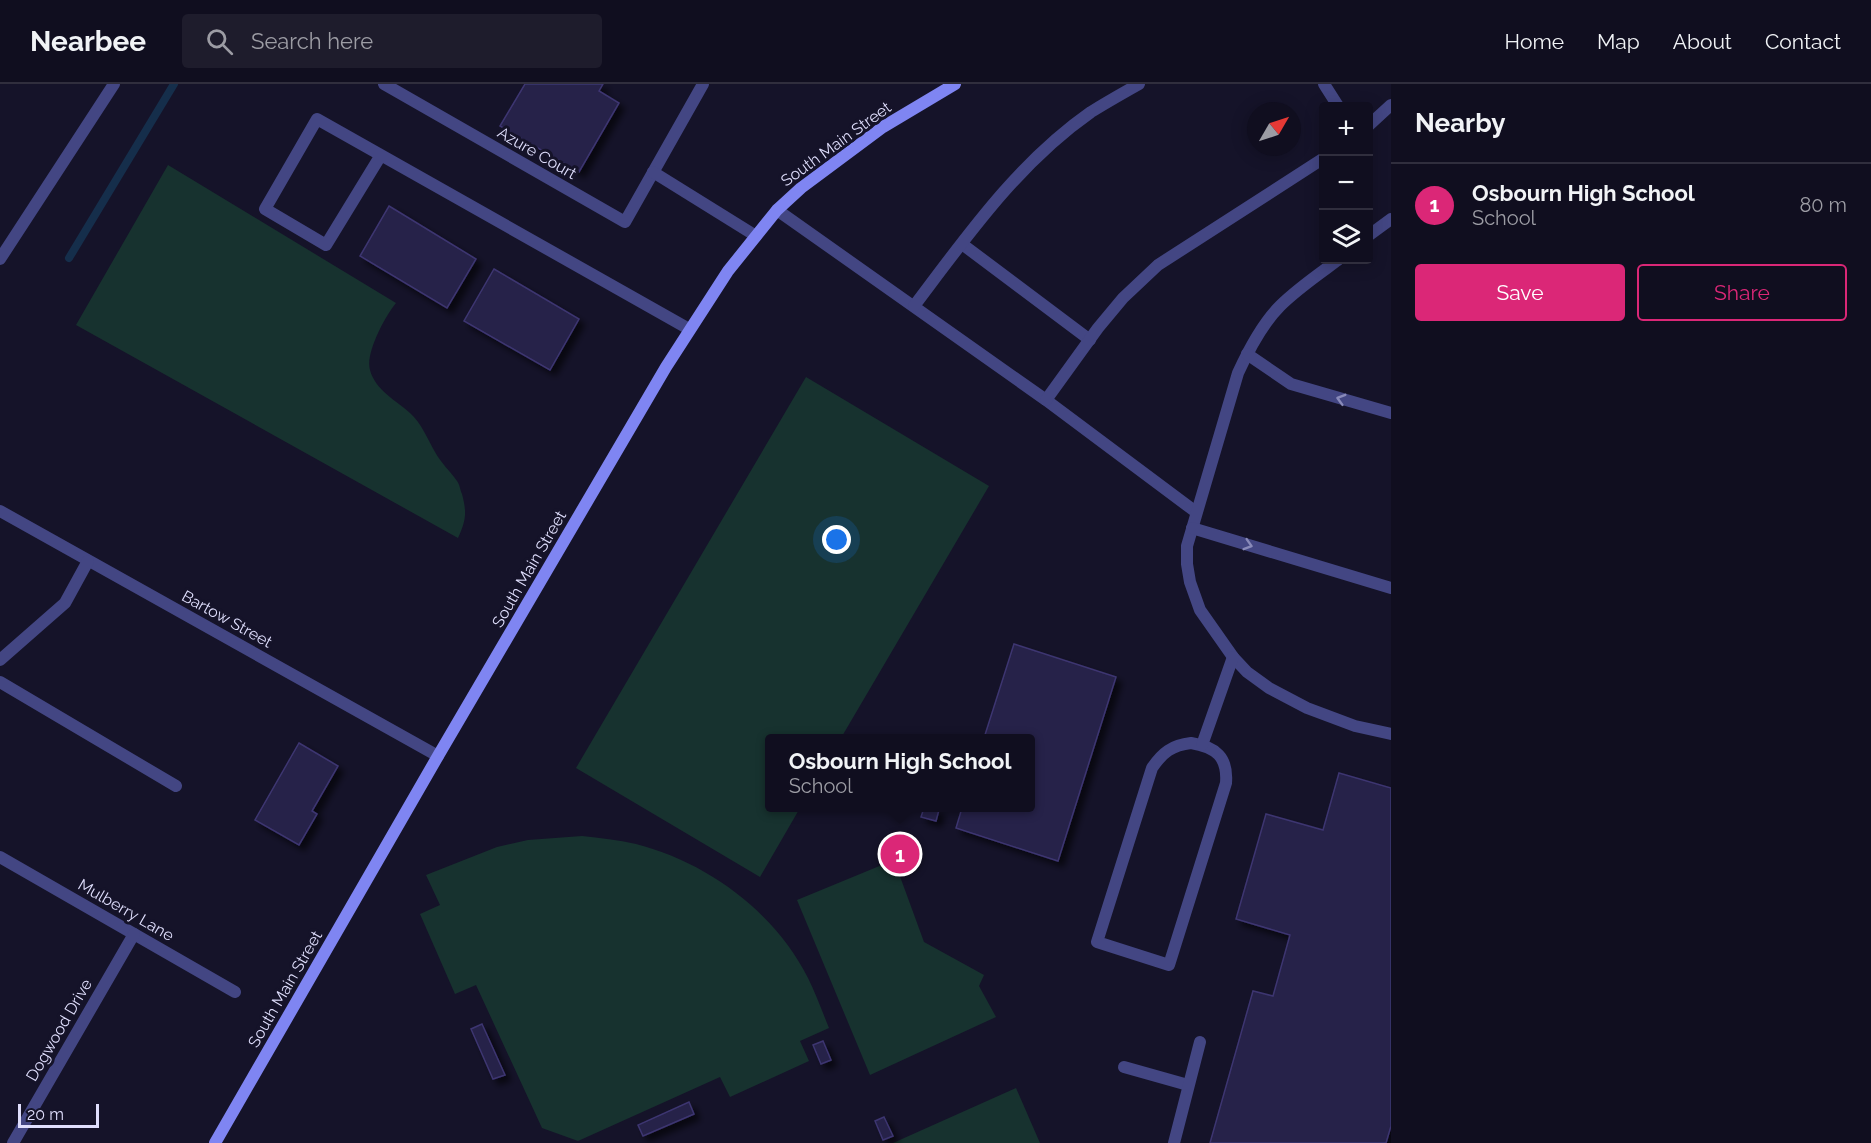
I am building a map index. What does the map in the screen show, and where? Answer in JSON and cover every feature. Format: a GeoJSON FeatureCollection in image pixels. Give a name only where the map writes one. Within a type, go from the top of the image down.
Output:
{"type":"FeatureCollection","features":[{"type":"Feature","properties":{"kind":"street"},"geometry":{"type":"LineString","coordinates":[[0,259],[114,84]]}},
{"type":"Feature","properties":{"kind":"street","name":"Azure Court"},"geometry":{"type":"LineString","coordinates":[[384,84],[626,222],[703,84]]}},
{"type":"Feature","properties":{"kind":"street","name":"South Main Street"},"geometry":{"type":"LineString","coordinates":[[215,1143],[438,756],[689,329],[728,271],[777,210],[801,188],[883,127],[955,84]]}},
{"type":"Feature","properties":{"kind":"street"},"geometry":{"type":"LineString","coordinates":[[914,306],[987,210],[1020,174],[1091,112],[1139,84]]}},
{"type":"Feature","properties":{"kind":"street"},"geometry":{"type":"LineString","coordinates":[[1324,84],[1335,102]]}},
{"type":"Feature","properties":{"kind":"street"},"geometry":{"type":"LineString","coordinates":[[1373,121],[1391,105]]}},
{"type":"Feature","properties":{"kind":"street"},"geometry":{"type":"LineString","coordinates":[[381,155],[326,245],[265,209],[317,119],[381,155],[689,329]]}},
{"type":"Feature","properties":{"kind":"street"},"geometry":{"type":"LineString","coordinates":[[1046,400],[1124,298],[1158,265],[1319,161]]}},
{"type":"Feature","properties":{"kind":"street"},"geometry":{"type":"LineString","coordinates":[[653,172],[756,236]]}},
{"type":"Feature","properties":{"kind":"street"},"geometry":{"type":"LineString","coordinates":[[777,210],[1046,400],[1196,512]]}},
{"type":"Feature","properties":{"kind":"street"},"geometry":{"type":"LineString","coordinates":[[1373,232],[1391,219]]}},
{"type":"Feature","properties":{"kind":"street"},"geometry":{"type":"LineString","coordinates":[[962,244],[1090,340]]}},
{"type":"Feature","properties":{"kind":"street"},"geometry":{"type":"LineString","coordinates":[[1333,264],[1279,307],[1246,354],[1238,373],[1196,512],[1187,546],[1187,564],[1190,582],[1200,610],[1233,657],[1247,672],[1269,688],[1307,708],[1355,726],[1391,734]]}},
{"type":"Feature","properties":{"kind":"street"},"geometry":{"type":"LineString","coordinates":[[1246,354],[1292,384],[1391,413]]}},
{"type":"Feature","properties":{"kind":"street","name":"Bartow Street"},"geometry":{"type":"LineString","coordinates":[[0,511],[438,756]]}},
{"type":"Feature","properties":{"kind":"street"},"geometry":{"type":"LineString","coordinates":[[1192,528],[1391,588]]}},
{"type":"Feature","properties":{"kind":"street"},"geometry":{"type":"LineString","coordinates":[[0,660],[65,603],[88,561]]}},
{"type":"Feature","properties":{"kind":"street"},"geometry":{"type":"LineString","coordinates":[[1202,745],[1233,657]]}},
{"type":"Feature","properties":{"kind":"street"},"geometry":{"type":"LineString","coordinates":[[0,682],[176,786]]}},
{"type":"Feature","properties":{"kind":"street"},"geometry":{"type":"LineString","coordinates":[[1182,744],[1202,745],[1217,753],[1224,762],[1227,772],[1226,783],[1169,965],[1097,942],[1152,768],[1160,756],[1171,748],[1182,744]]}},
{"type":"Feature","properties":{"kind":"street","name":"Mulberry Lane"},"geometry":{"type":"LineString","coordinates":[[0,857],[235,992]]}},
{"type":"Feature","properties":{"kind":"street","name":"Dogwood Drive"},"geometry":{"type":"LineString","coordinates":[[13,1143],[135,934]]}},
{"type":"Feature","properties":{"kind":"street"},"geometry":{"type":"LineString","coordinates":[[1174,1143],[1200,1042]]}},
{"type":"Feature","properties":{"kind":"street"},"geometry":{"type":"LineString","coordinates":[[1124,1067],[1188,1085]]}},
{"type":"Feature","properties":{"kind":"green space"},"geometry":{"type":"Polygon","coordinates":[[[168,165],[396,303],[373,345],[369,363],[370,370],[381,389],[418,422],[437,456],[458,483],[465,512],[458,538],[76,325],[168,165]]]}},
{"type":"Feature","properties":{"kind":"green space"},"geometry":{"type":"Polygon","coordinates":[[[806,377],[989,486],[843,734],[765,734],[765,812],[798,812],[760,877],[576,768],[806,377]]]}},
{"type":"Feature","properties":{"kind":"green space"},"geometry":{"type":"Polygon","coordinates":[[[582,836],[636,844],[688,863],[713,877],[758,911],[794,954],[811,984],[829,1028],[800,1041],[809,1061],[730,1097],[720,1077],[578,1141],[542,1128],[476,985],[455,994],[420,914],[440,905],[426,875],[497,847],[528,840],[582,836]]]}},
{"type":"Feature","properties":{"kind":"green space"},"geometry":{"type":"Polygon","coordinates":[[[894,860],[924,942],[984,975],[979,986],[996,1017],[870,1075],[797,900],[894,860]]]}},
{"type":"Feature","properties":{"kind":"green space"},"geometry":{"type":"Polygon","coordinates":[[[1016,1088],[1040,1143],[893,1143],[1016,1088]]]}},
{"type":"Feature","properties":{"kind":"building"},"geometry":{"type":"Polygon","coordinates":[[[525,84],[603,84],[599,91],[619,103],[579,172],[500,126],[525,84]]]}},
{"type":"Feature","properties":{"kind":"building"},"geometry":{"type":"Polygon","coordinates":[[[389,206],[476,259],[447,308],[360,256],[389,206]]]}},
{"type":"Feature","properties":{"kind":"building"},"geometry":{"type":"Polygon","coordinates":[[[494,269],[579,319],[550,370],[464,321],[494,269]]]}},
{"type":"Feature","properties":{"kind":"building"},"geometry":{"type":"Polygon","coordinates":[[[1014,644],[1116,677],[1058,861],[956,828],[961,812],[1035,812],[1035,734],[985,734],[1014,644]]]}},
{"type":"Feature","properties":{"kind":"building"},"geometry":{"type":"Polygon","coordinates":[[[299,743],[338,766],[312,811],[317,814],[299,845],[255,820],[299,743]]]}},
{"type":"Feature","properties":{"kind":"building"},"geometry":{"type":"Polygon","coordinates":[[[1339,773],[1391,788],[1391,1126],[1386,1143],[1210,1143],[1253,991],[1273,996],[1290,935],[1236,919],[1266,814],[1323,830],[1339,773]]]}},
{"type":"Feature","properties":{"kind":"building"},"geometry":{"type":"Polygon","coordinates":[[[923,812],[938,812],[936,821],[921,817],[923,812]]]}},
{"type":"Feature","properties":{"kind":"building"},"geometry":{"type":"Polygon","coordinates":[[[482,1024],[505,1075],[493,1079],[471,1029],[482,1024]]]}},
{"type":"Feature","properties":{"kind":"building"},"geometry":{"type":"Polygon","coordinates":[[[823,1041],[831,1060],[821,1064],[813,1045],[823,1041]]]}},
{"type":"Feature","properties":{"kind":"building"},"geometry":{"type":"Polygon","coordinates":[[[689,1102],[694,1114],[643,1136],[638,1125],[689,1102]]]}},
{"type":"Feature","properties":{"kind":"building"},"geometry":{"type":"Polygon","coordinates":[[[884,1117],[893,1136],[883,1140],[875,1121],[884,1117]]]}},
{"type":"Feature","properties":{"kind":"waterway"},"geometry":{"type":"LineString","coordinates":[[69,258],[174,84]]}},
{"type":"Feature","properties":{"kind":"place","name":"Osbourn High School"},"geometry":{"type":"Point","coordinates":[900,854]}}]}
